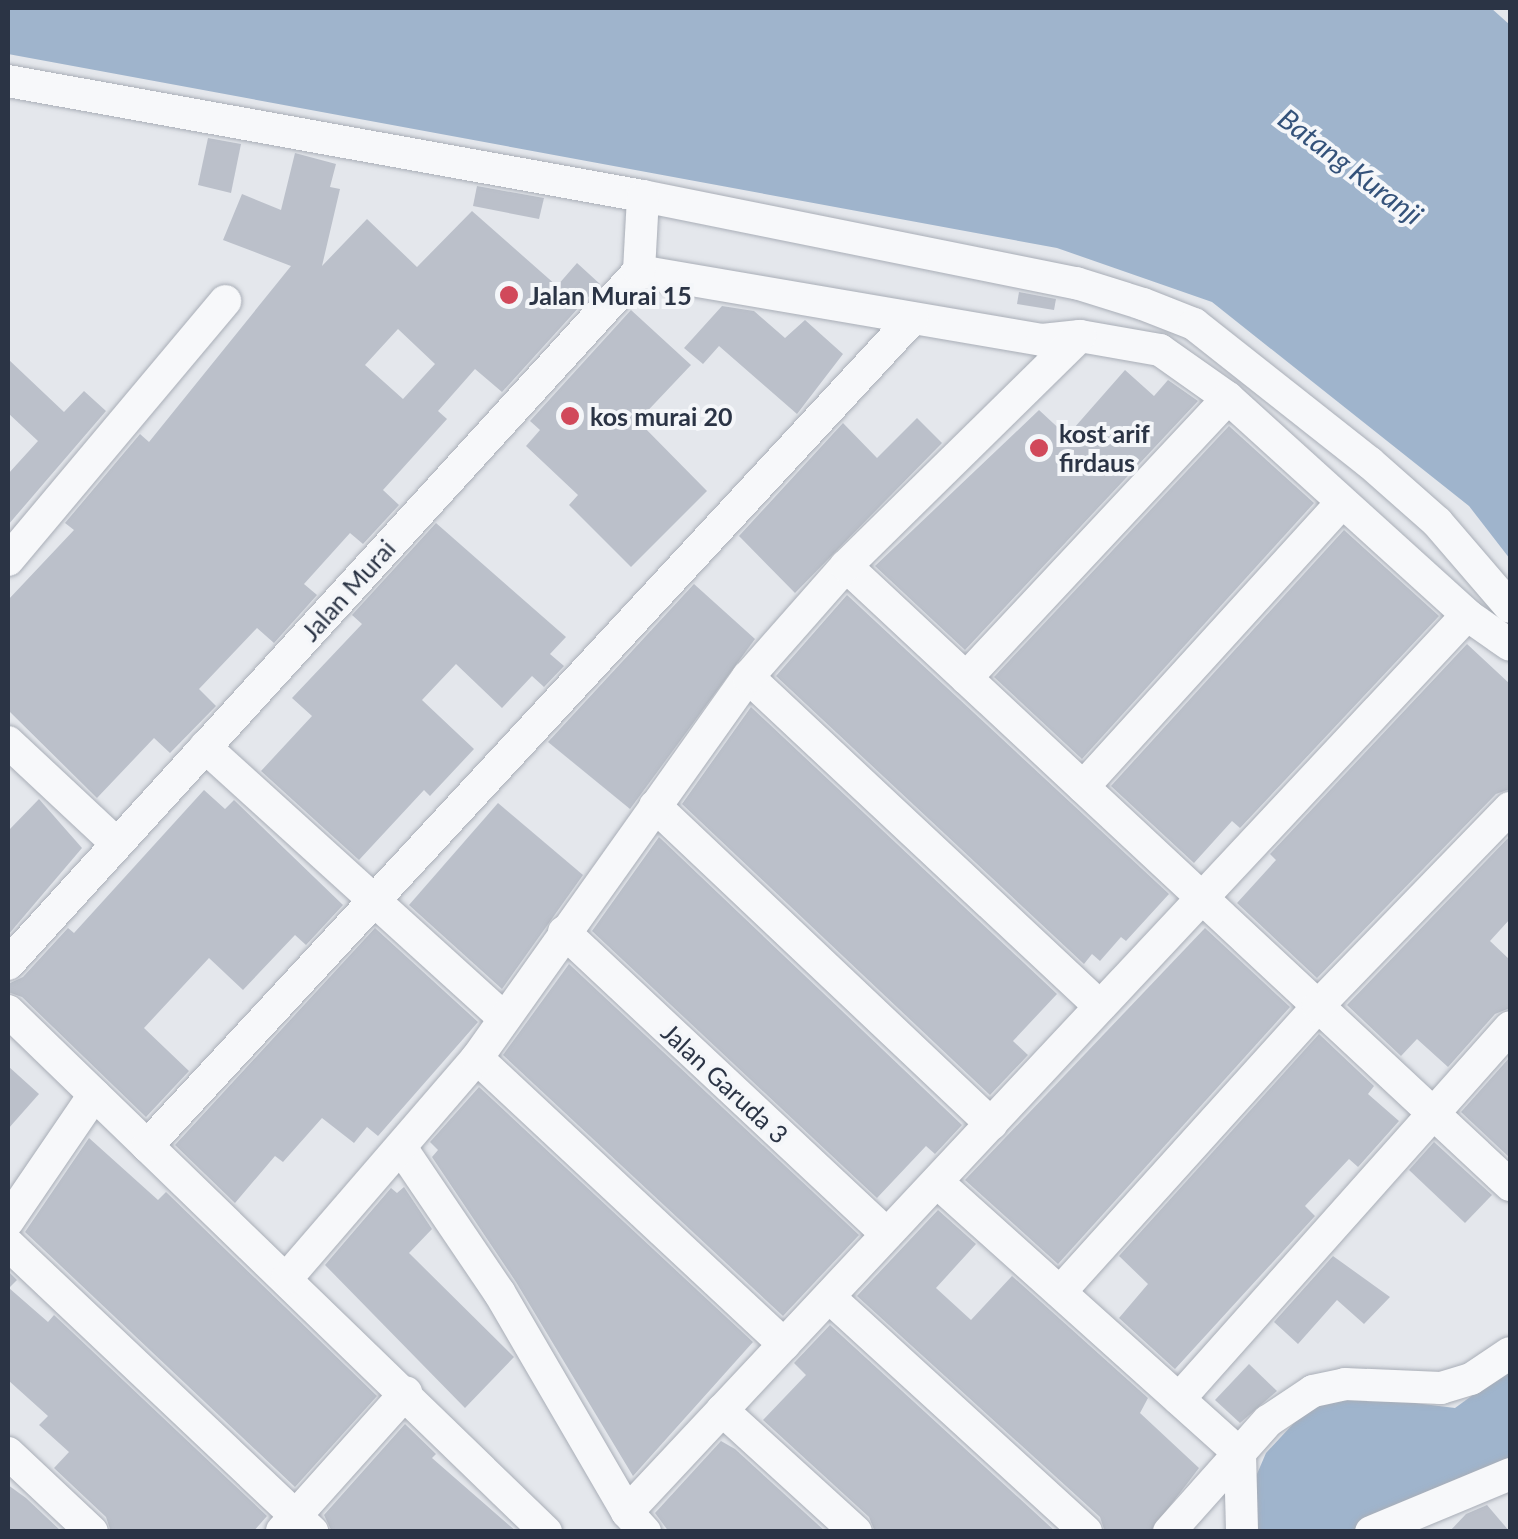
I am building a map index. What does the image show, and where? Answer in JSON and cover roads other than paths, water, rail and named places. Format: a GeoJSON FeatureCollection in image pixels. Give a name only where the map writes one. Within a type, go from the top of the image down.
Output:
{"type":"FeatureCollection","features":[{"type":"Feature","properties":{"kind":"street"},"geometry":{"type":"LineString","coordinates":[[8,81],[643,196],[1076,282],[1194,324],[1437,522],[1510,607]]}},
{"type":"Feature","properties":{"kind":"street"},"geometry":{"type":"LineString","coordinates":[[643,196],[639,271],[1042,340],[1080,336],[1160,350],[1228,398],[1340,503],[1467,614],[1510,645]]}},
{"type":"Feature","properties":{"kind":"street","name":"Jalan Murai"},"geometry":{"type":"LineString","coordinates":[[8,964],[115,842],[639,271]]}},
{"type":"Feature","properties":{"kind":"street"},"geometry":{"type":"LineString","coordinates":[[8,560],[225,300]]}},
{"type":"Feature","properties":{"kind":"street"},"geometry":{"type":"LineString","coordinates":[[147,1146],[912,319]]}},
{"type":"Feature","properties":{"kind":"street"},"geometry":{"type":"LineString","coordinates":[[287,1278],[402,1149],[476,1058],[748,677],[846,566],[1080,336]]}},
{"type":"Feature","properties":{"kind":"street"},"geometry":{"type":"LineString","coordinates":[[966,678],[1228,398]]}},
{"type":"Feature","properties":{"kind":"street"},"geometry":{"type":"LineString","coordinates":[[1083,787],[1340,503]]}},
{"type":"Feature","properties":{"kind":"street"},"geometry":{"type":"LineString","coordinates":[[846,566],[1510,1185]]}},
{"type":"Feature","properties":{"kind":"street"},"geometry":{"type":"LineString","coordinates":[[402,1149],[499,1292],[636,1522],[722,1410],[1467,614]]}},
{"type":"Feature","properties":{"kind":"street"},"geometry":{"type":"LineString","coordinates":[[748,677],[1100,1006]]}},
{"type":"Feature","properties":{"kind":"street"},"geometry":{"type":"LineString","coordinates":[[8,742],[115,842]]}},
{"type":"Feature","properties":{"kind":"street"},"geometry":{"type":"LineString","coordinates":[[205,747],[371,904],[504,1018]]}},
{"type":"Feature","properties":{"kind":"street"},"geometry":{"type":"LineString","coordinates":[[656,806],[990,1124]]}},
{"type":"Feature","properties":{"kind":"street"},"geometry":{"type":"LineString","coordinates":[[1060,1292],[1318,1006],[1510,808]]}},
{"type":"Feature","properties":{"kind":"street","name":"Jalan Garuda 3"},"geometry":{"type":"LineString","coordinates":[[564,932],[887,1234]]}},
{"type":"Feature","properties":{"kind":"street"},"geometry":{"type":"LineString","coordinates":[[8,1012],[546,1532]]}},
{"type":"Feature","properties":{"kind":"street"},"geometry":{"type":"LineString","coordinates":[[1178,1399],[1510,1028]]}},
{"type":"Feature","properties":{"kind":"street"},"geometry":{"type":"LineString","coordinates":[[476,1058],[784,1344]]}},
{"type":"Feature","properties":{"kind":"street"},"geometry":{"type":"LineString","coordinates":[[8,1221],[94,1095]]}},
{"type":"Feature","properties":{"kind":"street"},"geometry":{"type":"LineString","coordinates":[[937,1182],[1240,1454],[1242,1532]]}},
{"type":"Feature","properties":{"kind":"street"},"geometry":{"type":"LineString","coordinates":[[8,1244],[296,1526],[406,1393]]}},
{"type":"Feature","properties":{"kind":"street"},"geometry":{"type":"LineString","coordinates":[[829,1296],[1086,1532]]}},
{"type":"Feature","properties":{"kind":"street"},"geometry":{"type":"LineString","coordinates":[[1169,1532],[1268,1421],[1313,1391],[1345,1384],[1441,1388],[1510,1353]]}},
{"type":"Feature","properties":{"kind":"street"},"geometry":{"type":"LineString","coordinates":[[722,1410],[856,1532]]}},
{"type":"Feature","properties":{"kind":"street"},"geometry":{"type":"LineString","coordinates":[[8,1453],[92,1532]]}},
{"type":"Feature","properties":{"kind":"street"},"geometry":{"type":"LineString","coordinates":[[1371,1532],[1510,1474]]}},
{"type":"Feature","properties":{"kind":"water","name":"Batang Kuranji"},"geometry":{"type":"Polygon","coordinates":[[[8,8],[1491,8],[1510,25],[1510,559],[1469,506],[1212,302],[1057,248],[8,54],[8,8]]]}},
{"type":"Feature","properties":{"kind":"water"},"geometry":{"type":"Polygon","coordinates":[[[1510,1368],[1510,1463],[1357,1531],[1250,1532],[1254,1481],[1266,1453],[1306,1410],[1350,1395],[1455,1408],[1510,1368]]]}},
{"type":"Feature","properties":{"kind":"place","name":"Jalan Murai 15"},"geometry":{"type":"Point","coordinates":[509,295]}},
{"type":"Feature","properties":{"kind":"place","name":"kos murai 20"},"geometry":{"type":"Point","coordinates":[570,416]}},
{"type":"Feature","properties":{"kind":"place","name":"kost arif firdaus"},"geometry":{"type":"Point","coordinates":[1039,448]}}]}
